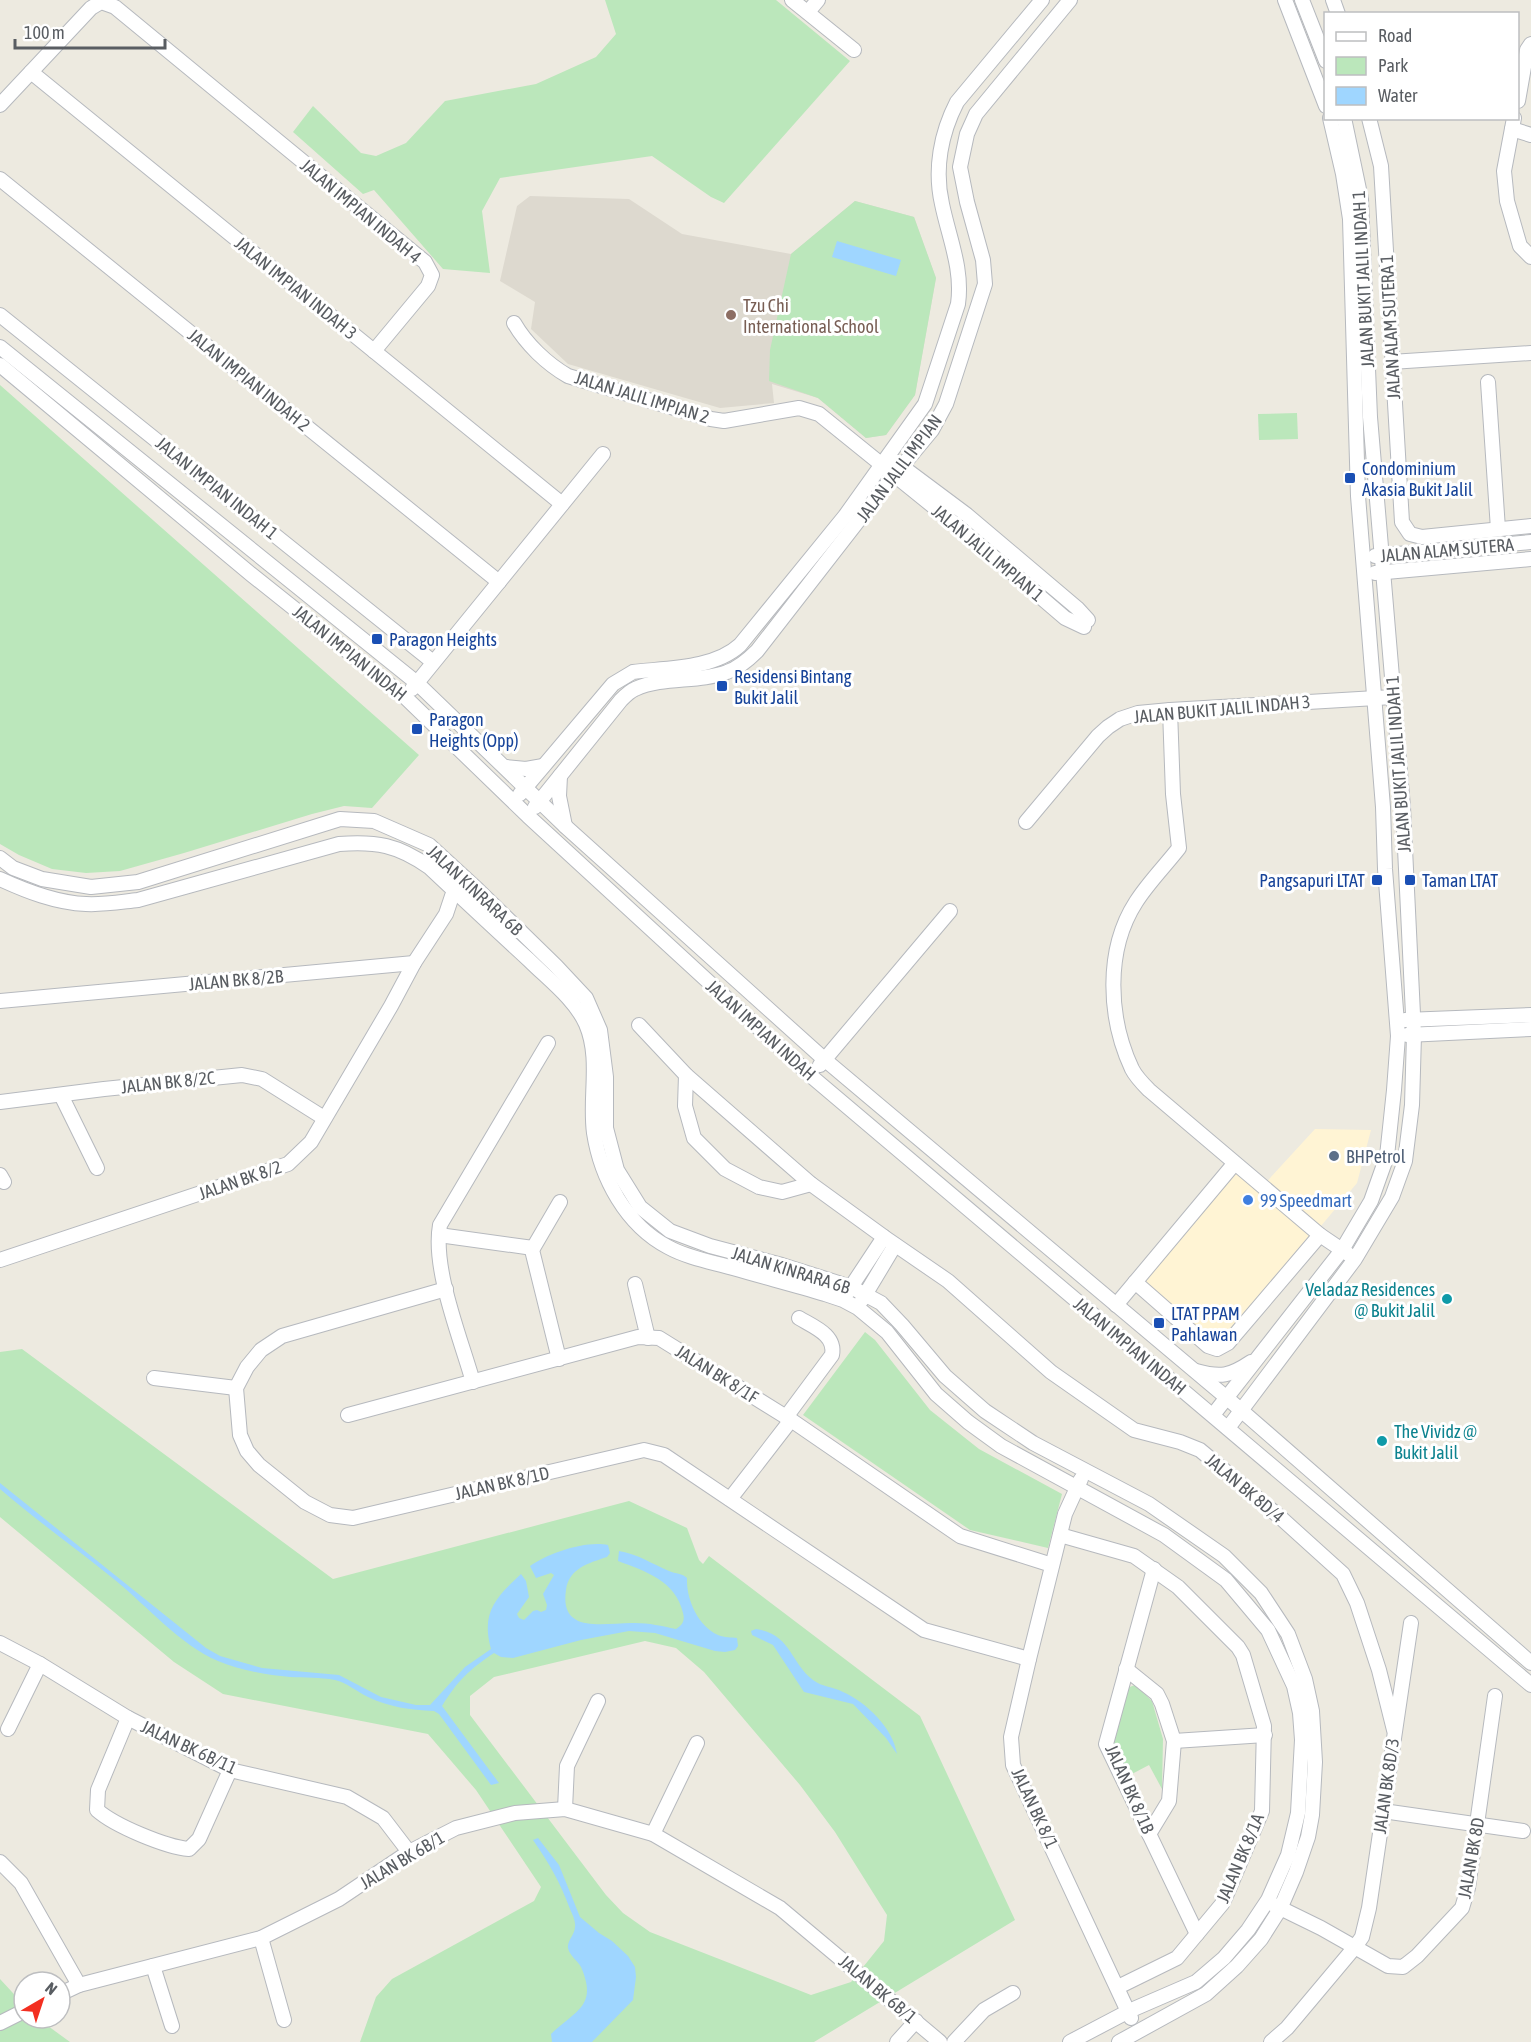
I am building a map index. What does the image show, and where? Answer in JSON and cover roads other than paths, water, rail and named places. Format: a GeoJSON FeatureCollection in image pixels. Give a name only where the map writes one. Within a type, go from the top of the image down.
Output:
{"type":"FeatureCollection","features":[{"type":"Feature","properties":{"kind":"street"},"geometry":{"type":"LineString","coordinates":[[792,0],[854,50]]}},
{"type":"Feature","properties":{"kind":"street"},"geometry":{"type":"LineString","coordinates":[[808,12],[818,0]]}},
{"type":"Feature","properties":{"kind":"street","name":"JALAN JALIL IMPIAN"},"geometry":{"type":"LineString","coordinates":[[513,801],[614,684],[623,677],[633,672],[706,663],[730,654],[740,645],[845,516],[925,404],[958,304],[961,286],[959,269],[941,202],[938,177],[941,146],[947,121],[957,102],[1042,0]]}},
{"type":"Feature","properties":{"kind":"street","name":"JALAN JALIL IMPIAN"},"geometry":{"type":"LineString","coordinates":[[528,816],[621,700],[633,689],[650,684],[726,673],[743,664],[757,651],[879,494],[932,430],[946,404],[985,284],[983,260],[964,193],[960,167],[967,134],[976,114],[1070,0]]}},
{"type":"Feature","properties":{"kind":"street"},"geometry":{"type":"LineString","coordinates":[[1285,0],[1324,101]]}},
{"type":"Feature","properties":{"kind":"street"},"geometry":{"type":"LineString","coordinates":[[1302,0],[1324,56]]}},
{"type":"Feature","properties":{"kind":"street","name":"JALAN IMPIAN INDAH 4"},"geometry":{"type":"LineString","coordinates":[[31,72],[91,8],[101,2],[115,7],[214,87],[424,262],[432,275],[428,286],[374,351]]}},
{"type":"Feature","properties":{"kind":"street"},"geometry":{"type":"LineString","coordinates":[[1519,94],[1527,50],[1531,44]]}},
{"type":"Feature","properties":{"kind":"street"},"geometry":{"type":"LineString","coordinates":[[0,105],[31,72]]}},
{"type":"Feature","properties":{"kind":"street","name":"JALAN IMPIAN INDAH 3"},"geometry":{"type":"LineString","coordinates":[[31,72],[562,504]]}},
{"type":"Feature","properties":{"kind":"street","name":"JALAN BUKIT JALIL INDAH 1"},"geometry":{"type":"LineString","coordinates":[[1213,1415],[1342,1250],[1371,1200],[1387,1156],[1394,1090],[1398,1035],[1363,557],[1355,413],[1350,219],[1343,174],[1330,120]]}},
{"type":"Feature","properties":{"kind":"street","name":"JALAN BUKIT JALIL INDAH 1"},"geometry":{"type":"LineString","coordinates":[[1228,1428],[1355,1259],[1392,1197],[1405,1161],[1412,1105],[1414,1035],[1403,807],[1370,417],[1361,199],[1344,120]]}},
{"type":"Feature","properties":{"kind":"street","name":"JALAN ALAM SUTERA 1"},"geometry":{"type":"LineString","coordinates":[[1370,120],[1381,166],[1402,522],[1410,534],[1422,537],[1498,529]]}},
{"type":"Feature","properties":{"kind":"street"},"geometry":{"type":"LineString","coordinates":[[1531,135],[1513,124],[1504,171],[1507,201],[1520,246],[1531,257]]}},
{"type":"Feature","properties":{"kind":"street","name":"JALAN IMPIAN INDAH 2"},"geometry":{"type":"LineString","coordinates":[[0,179],[499,582]]}},
{"type":"Feature","properties":{"kind":"street","name":"JALAN IMPIAN INDAH 1"},"geometry":{"type":"LineString","coordinates":[[0,315],[434,662]]}},
{"type":"Feature","properties":{"kind":"street","name":"JALAN JALIL IMPIAN 2"},"geometry":{"type":"LineString","coordinates":[[514,323],[522,337],[558,370],[568,376],[724,421],[799,408],[819,414],[868,453],[888,455],[898,471]]}},
{"type":"Feature","properties":{"kind":"street","name":"JALAN IMPIAN INDAH"},"geometry":{"type":"LineString","coordinates":[[0,347],[417,683],[565,826],[824,1059],[1227,1398],[1531,1663]]}},
{"type":"Feature","properties":{"kind":"street"},"geometry":{"type":"LineString","coordinates":[[1391,362],[1531,353]]}},
{"type":"Feature","properties":{"kind":"street","name":"JALAN IMPIAN INDAH"},"geometry":{"type":"LineString","coordinates":[[0,365],[252,575],[405,698],[528,816],[811,1076],[1531,1685]]}},
{"type":"Feature","properties":{"kind":"street"},"geometry":{"type":"LineString","coordinates":[[1488,382],[1498,529],[1531,526]]}},
{"type":"Feature","properties":{"kind":"street"},"geometry":{"type":"LineString","coordinates":[[879,494],[914,484],[914,452]]}},
{"type":"Feature","properties":{"kind":"street"},"geometry":{"type":"LineString","coordinates":[[867,484],[868,453],[888,455]]}},
{"type":"Feature","properties":{"kind":"street"},"geometry":{"type":"LineString","coordinates":[[405,698],[603,454]]}},
{"type":"Feature","properties":{"kind":"street","name":"JALAN JALIL IMPIAN 1"},"geometry":{"type":"LineString","coordinates":[[898,471],[960,528],[1062,615],[1077,626],[1086,624],[1072,603],[967,515],[914,484]]}},
{"type":"Feature","properties":{"kind":"street","name":"JALAN ALAM SUTERA"},"geometry":{"type":"LineString","coordinates":[[1363,557],[1531,542]]}},
{"type":"Feature","properties":{"kind":"street","name":"JALAN ALAM SUTERA"},"geometry":{"type":"LineString","coordinates":[[1366,574],[1531,559]]}},
{"type":"Feature","properties":{"kind":"street"},"geometry":{"type":"LineString","coordinates":[[1062,615],[1072,603]]}},
{"type":"Feature","properties":{"kind":"street","name":"JALAN BUKIT JALIL INDAH 3"},"geometry":{"type":"LineString","coordinates":[[1026,822],[1098,736],[1120,719],[1138,713],[1170,710],[1393,696]]}},
{"type":"Feature","properties":{"kind":"street"},"geometry":{"type":"LineString","coordinates":[[1170,710],[1173,794],[1179,848],[1135,903],[1123,931],[1114,968],[1114,1014],[1133,1071],[1149,1090],[1234,1164],[1320,1235],[1355,1259]]}},
{"type":"Feature","properties":{"kind":"street"},"geometry":{"type":"LineString","coordinates":[[506,767],[526,770],[543,766]]}},
{"type":"Feature","properties":{"kind":"street"},"geometry":{"type":"LineString","coordinates":[[560,776],[559,796],[565,826]]}},
{"type":"Feature","properties":{"kind":"street"},"geometry":{"type":"LineString","coordinates":[[1383,807],[1403,807]]}},
{"type":"Feature","properties":{"kind":"street","name":"JALAN KINRARA 6B"},"geometry":{"type":"LineString","coordinates":[[0,858],[13,868],[42,879],[91,887],[138,882],[340,819],[374,820],[429,845],[467,879],[586,998],[600,1030],[606,1077],[606,1128],[617,1170],[640,1207],[670,1231],[710,1246],[782,1265],[851,1287],[881,1303],[945,1376],[985,1411],[1033,1443],[1149,1504],[1224,1556],[1261,1593],[1288,1634],[1305,1679],[1312,1711],[1315,1762],[1312,1815],[1308,1837],[1280,1909],[1261,1939],[1237,1966],[1206,1994],[1119,2042]]}},
{"type":"Feature","properties":{"kind":"street","name":"JALAN KINRARA 6B"},"geometry":{"type":"LineString","coordinates":[[0,879],[19,888],[52,898],[85,904],[108,904],[138,900],[339,844],[365,842],[390,846],[413,856],[429,867],[568,998],[586,1024],[592,1043],[595,1075],[594,1130],[600,1160],[608,1182],[633,1219],[647,1232],[668,1247],[694,1257],[843,1300],[858,1308],[887,1332],[936,1394],[968,1422],[1001,1446],[1164,1535],[1226,1580],[1268,1630],[1294,1686],[1300,1713],[1302,1740],[1298,1813],[1288,1855],[1268,1900],[1248,1930],[1224,1958],[1196,1982],[1129,2011],[1070,2042]]}},
{"type":"Feature","properties":{"kind":"street"},"geometry":{"type":"LineString","coordinates":[[414,963],[446,914],[457,908],[467,879]]}},
{"type":"Feature","properties":{"kind":"street"},"geometry":{"type":"LineString","coordinates":[[460,896],[478,890]]}},
{"type":"Feature","properties":{"kind":"street"},"geometry":{"type":"LineString","coordinates":[[811,1076],[950,910]]}},
{"type":"Feature","properties":{"kind":"street","name":"JALAN BK 8/2B"},"geometry":{"type":"LineString","coordinates":[[0,1001],[414,963]]}},
{"type":"Feature","properties":{"kind":"street","name":"JALAN BK 8/2"},"geometry":{"type":"LineString","coordinates":[[0,1260],[288,1164],[311,1142],[414,963]]}},
{"type":"Feature","properties":{"kind":"street"},"geometry":{"type":"LineString","coordinates":[[1397,1021],[1531,1015]]}},
{"type":"Feature","properties":{"kind":"street","name":"JALAN BK 8D/4"},"geometry":{"type":"LineString","coordinates":[[639,1025],[686,1075],[811,1184],[948,1281],[1051,1372],[1134,1430],[1180,1442],[1200,1450],[1343,1574],[1357,1604],[1379,1670],[1394,1730]]}},
{"type":"Feature","properties":{"kind":"street"},"geometry":{"type":"LineString","coordinates":[[1398,1035],[1531,1029]]}},
{"type":"Feature","properties":{"kind":"street"},"geometry":{"type":"LineString","coordinates":[[474,1382],[446,1289],[438,1250],[438,1234],[444,1217],[548,1043]]}},
{"type":"Feature","properties":{"kind":"street","name":"JALAN BK 8/2C"},"geometry":{"type":"LineString","coordinates":[[0,1102],[242,1075],[262,1079],[324,1118]]}},
{"type":"Feature","properties":{"kind":"street"},"geometry":{"type":"LineString","coordinates":[[686,1075],[685,1106],[694,1138],[725,1169],[759,1187],[782,1192],[811,1184]]}},
{"type":"Feature","properties":{"kind":"street"},"geometry":{"type":"LineString","coordinates":[[61,1095],[97,1168]]}},
{"type":"Feature","properties":{"kind":"street"},"geometry":{"type":"LineString","coordinates":[[1116,1305],[1234,1164]]}},
{"type":"Feature","properties":{"kind":"street"},"geometry":{"type":"LineString","coordinates":[[559,1359],[532,1250],[560,1202]]}},
{"type":"Feature","properties":{"kind":"street"},"geometry":{"type":"LineString","coordinates":[[438,1234],[533,1248]]}},
{"type":"Feature","properties":{"kind":"street"},"geometry":{"type":"LineString","coordinates":[[1135,1282],[1208,1346],[1217,1349],[1228,1343],[1320,1235]]}},
{"type":"Feature","properties":{"kind":"street"},"geometry":{"type":"LineString","coordinates":[[843,1300],[889,1241]]}},
{"type":"Feature","properties":{"kind":"street"},"geometry":{"type":"LineString","coordinates":[[858,1308],[889,1241]]}},
{"type":"Feature","properties":{"kind":"street"},"geometry":{"type":"LineString","coordinates":[[635,1284],[648,1338]]}},
{"type":"Feature","properties":{"kind":"street"},"geometry":{"type":"LineString","coordinates":[[154,1378],[236,1388],[247,1368],[261,1350],[282,1336],[446,1289]]}},
{"type":"Feature","properties":{"kind":"street"},"geometry":{"type":"LineString","coordinates":[[730,1499],[832,1354],[834,1347],[826,1335],[799,1318]]}},
{"type":"Feature","properties":{"kind":"street","name":"JALAN BK 8/1F"},"geometry":{"type":"LineString","coordinates":[[348,1415],[638,1337],[658,1338],[789,1418],[960,1536],[1052,1565]]}},
{"type":"Feature","properties":{"kind":"street"},"geometry":{"type":"LineString","coordinates":[[1194,1371],[1211,1375],[1231,1374],[1261,1356]]}},
{"type":"Feature","properties":{"kind":"street","name":"JALAN BK 8/1D"},"geometry":{"type":"LineString","coordinates":[[236,1388],[240,1435],[247,1451],[259,1465],[305,1502],[330,1515],[353,1518],[644,1450],[664,1455],[924,1630],[1029,1659]]}},
{"type":"Feature","properties":{"kind":"street","name":"JALAN BK 8/1"},"geometry":{"type":"LineString","coordinates":[[1084,1471],[1065,1514],[1011,1737],[1014,1765],[1129,2011],[1136,2032]]}},
{"type":"Feature","properties":{"kind":"street","name":"JALAN BK 8/1A"},"geometry":{"type":"LineString","coordinates":[[1060,1535],[1134,1556],[1178,1587],[1238,1647],[1243,1655],[1264,1726],[1260,1819],[1226,1896],[1176,1958],[1118,1987]]}},
{"type":"Feature","properties":{"kind":"street","name":"JALAN BK 8/1B"},"geometry":{"type":"LineString","coordinates":[[1154,1569],[1106,1744],[1197,1934]]}},
{"type":"Feature","properties":{"kind":"street","name":"JALAN BK 8D/3"},"geometry":{"type":"LineString","coordinates":[[1271,2042],[1294,2019],[1362,1937],[1369,1908],[1411,1623]]}},
{"type":"Feature","properties":{"kind":"street","name":"JALAN BK 6B/11"},"geometry":{"type":"LineString","coordinates":[[0,1643],[40,1664],[128,1718],[230,1770],[347,1797],[383,1818],[410,1852]]}},
{"type":"Feature","properties":{"kind":"street"},"geometry":{"type":"LineString","coordinates":[[8,1730],[40,1664]]}},
{"type":"Feature","properties":{"kind":"street"},"geometry":{"type":"LineString","coordinates":[[1126,1669],[1157,1695],[1174,1741],[1169,1800],[1149,1834]]}},
{"type":"Feature","properties":{"kind":"street","name":"JALAN BK 8D"},"geometry":{"type":"LineString","coordinates":[[1280,1909],[1322,1928],[1388,1966],[1403,1967],[1417,1956],[1462,1908],[1468,1888],[1495,1696]]}},
{"type":"Feature","properties":{"kind":"street"},"geometry":{"type":"LineString","coordinates":[[565,1809],[567,1766],[598,1701]]}},
{"type":"Feature","properties":{"kind":"street"},"geometry":{"type":"LineString","coordinates":[[128,1718],[98,1790],[97,1810],[107,1819],[175,1848],[189,1849],[199,1839],[230,1770]]}},
{"type":"Feature","properties":{"kind":"street"},"geometry":{"type":"LineString","coordinates":[[1174,1741],[1265,1735]]}},
{"type":"Feature","properties":{"kind":"street"},"geometry":{"type":"LineString","coordinates":[[653,1834],[698,1743]]}},
{"type":"Feature","properties":{"kind":"street","name":"JALAN BK 6B/1"},"geometry":{"type":"LineString","coordinates":[[72,1989],[261,1938],[339,1899],[410,1852],[456,1828],[515,1813],[565,1809],[653,1834],[780,1908],[940,2042]]}},
{"type":"Feature","properties":{"kind":"street"},"geometry":{"type":"LineString","coordinates":[[1383,1811],[1523,1831]]}},
{"type":"Feature","properties":{"kind":"street"},"geometry":{"type":"LineString","coordinates":[[0,1862],[21,1884],[80,1985]]}},
{"type":"Feature","properties":{"kind":"street"},"geometry":{"type":"LineString","coordinates":[[1268,1900],[1280,1909]]}},
{"type":"Feature","properties":{"kind":"street"},"geometry":{"type":"LineString","coordinates":[[261,1938],[284,2020]]}},
{"type":"Feature","properties":{"kind":"street"},"geometry":{"type":"LineString","coordinates":[[153,1966],[172,2026]]}},
{"type":"Feature","properties":{"kind":"street"},"geometry":{"type":"LineString","coordinates":[[954,2042],[984,2010],[1013,1992]]}},
{"type":"Feature","properties":{"kind":"street"},"geometry":{"type":"LineString","coordinates":[[897,2042],[916,2021]]}},
{"type":"Feature","properties":{"kind":"water"},"geometry":{"type":"Polygon","coordinates":[[[837,241],[901,260],[896,276],[832,257],[837,241]]]}},
{"type":"Feature","properties":{"kind":"water"},"geometry":{"type":"Polygon","coordinates":[[[0,1483],[206,1648],[220,1656],[262,1668],[339,1675],[381,1697],[416,1705],[430,1705],[465,1667],[491,1649],[488,1625],[492,1607],[521,1574],[526,1581],[529,1597],[517,1614],[519,1618],[524,1620],[533,1611],[546,1610],[547,1605],[543,1594],[554,1575],[551,1573],[536,1578],[530,1566],[557,1552],[578,1546],[608,1545],[610,1553],[607,1557],[581,1568],[571,1576],[566,1590],[566,1605],[570,1614],[577,1620],[599,1624],[635,1623],[676,1629],[682,1624],[683,1613],[674,1593],[649,1573],[618,1561],[619,1551],[626,1552],[685,1576],[691,1603],[699,1619],[718,1635],[737,1638],[738,1646],[735,1650],[715,1651],[655,1633],[629,1631],[581,1640],[513,1658],[501,1657],[494,1653],[465,1676],[442,1706],[499,1783],[491,1785],[439,1714],[434,1711],[392,1706],[335,1680],[253,1672],[226,1664],[204,1654],[177,1635],[115,1580],[14,1501],[0,1489],[0,1483]]]}},
{"type":"Feature","properties":{"kind":"water"},"geometry":{"type":"Polygon","coordinates":[[[756,1629],[768,1632],[783,1643],[805,1673],[813,1680],[852,1696],[869,1709],[890,1735],[897,1754],[886,1738],[853,1704],[804,1692],[773,1645],[752,1635],[751,1631],[756,1629]]]}},
{"type":"Feature","properties":{"kind":"water"},"geometry":{"type":"Polygon","coordinates":[[[538,1838],[559,1865],[580,1917],[612,1941],[628,1956],[635,1967],[633,2000],[592,2042],[552,2042],[551,2034],[582,2006],[587,1991],[581,1967],[568,1948],[575,1930],[574,1920],[558,1881],[533,1840],[538,1838]]]}},
{"type":"Feature","properties":{"kind":"place","name":"Tzu Chi International School"},"geometry":{"type":"Point","coordinates":[731,315]}},
{"type":"Feature","properties":{"kind":"place","name":"Condominium Akasia Bukit Jalil"},"geometry":{"type":"Point","coordinates":[1350,478]}},
{"type":"Feature","properties":{"kind":"place","name":"Paragon Heights"},"geometry":{"type":"Point","coordinates":[377,639]}},
{"type":"Feature","properties":{"kind":"place","name":"Residensi Bintang Bukit Jalil"},"geometry":{"type":"Point","coordinates":[722,686]}},
{"type":"Feature","properties":{"kind":"place","name":"Paragon Heights (Opp)"},"geometry":{"type":"Point","coordinates":[417,729]}},
{"type":"Feature","properties":{"kind":"place","name":"Pangsapuri LTAT"},"geometry":{"type":"Point","coordinates":[1377,880]}},
{"type":"Feature","properties":{"kind":"place","name":"Taman LTAT"},"geometry":{"type":"Point","coordinates":[1410,880]}},
{"type":"Feature","properties":{"kind":"place","name":"BHPetrol"},"geometry":{"type":"Point","coordinates":[1334,1156]}},
{"type":"Feature","properties":{"kind":"place","name":"99 Speedmart"},"geometry":{"type":"Point","coordinates":[1248,1200]}},
{"type":"Feature","properties":{"kind":"place","name":"Veladaz Residences @ Bukit Jalil"},"geometry":{"type":"Point","coordinates":[1447,1299]}},
{"type":"Feature","properties":{"kind":"place","name":"LTAT PPAM Pahlawan"},"geometry":{"type":"Point","coordinates":[1159,1323]}},
{"type":"Feature","properties":{"kind":"place","name":"The Vividz @ Bukit Jalil"},"geometry":{"type":"Point","coordinates":[1382,1441]}}]}
